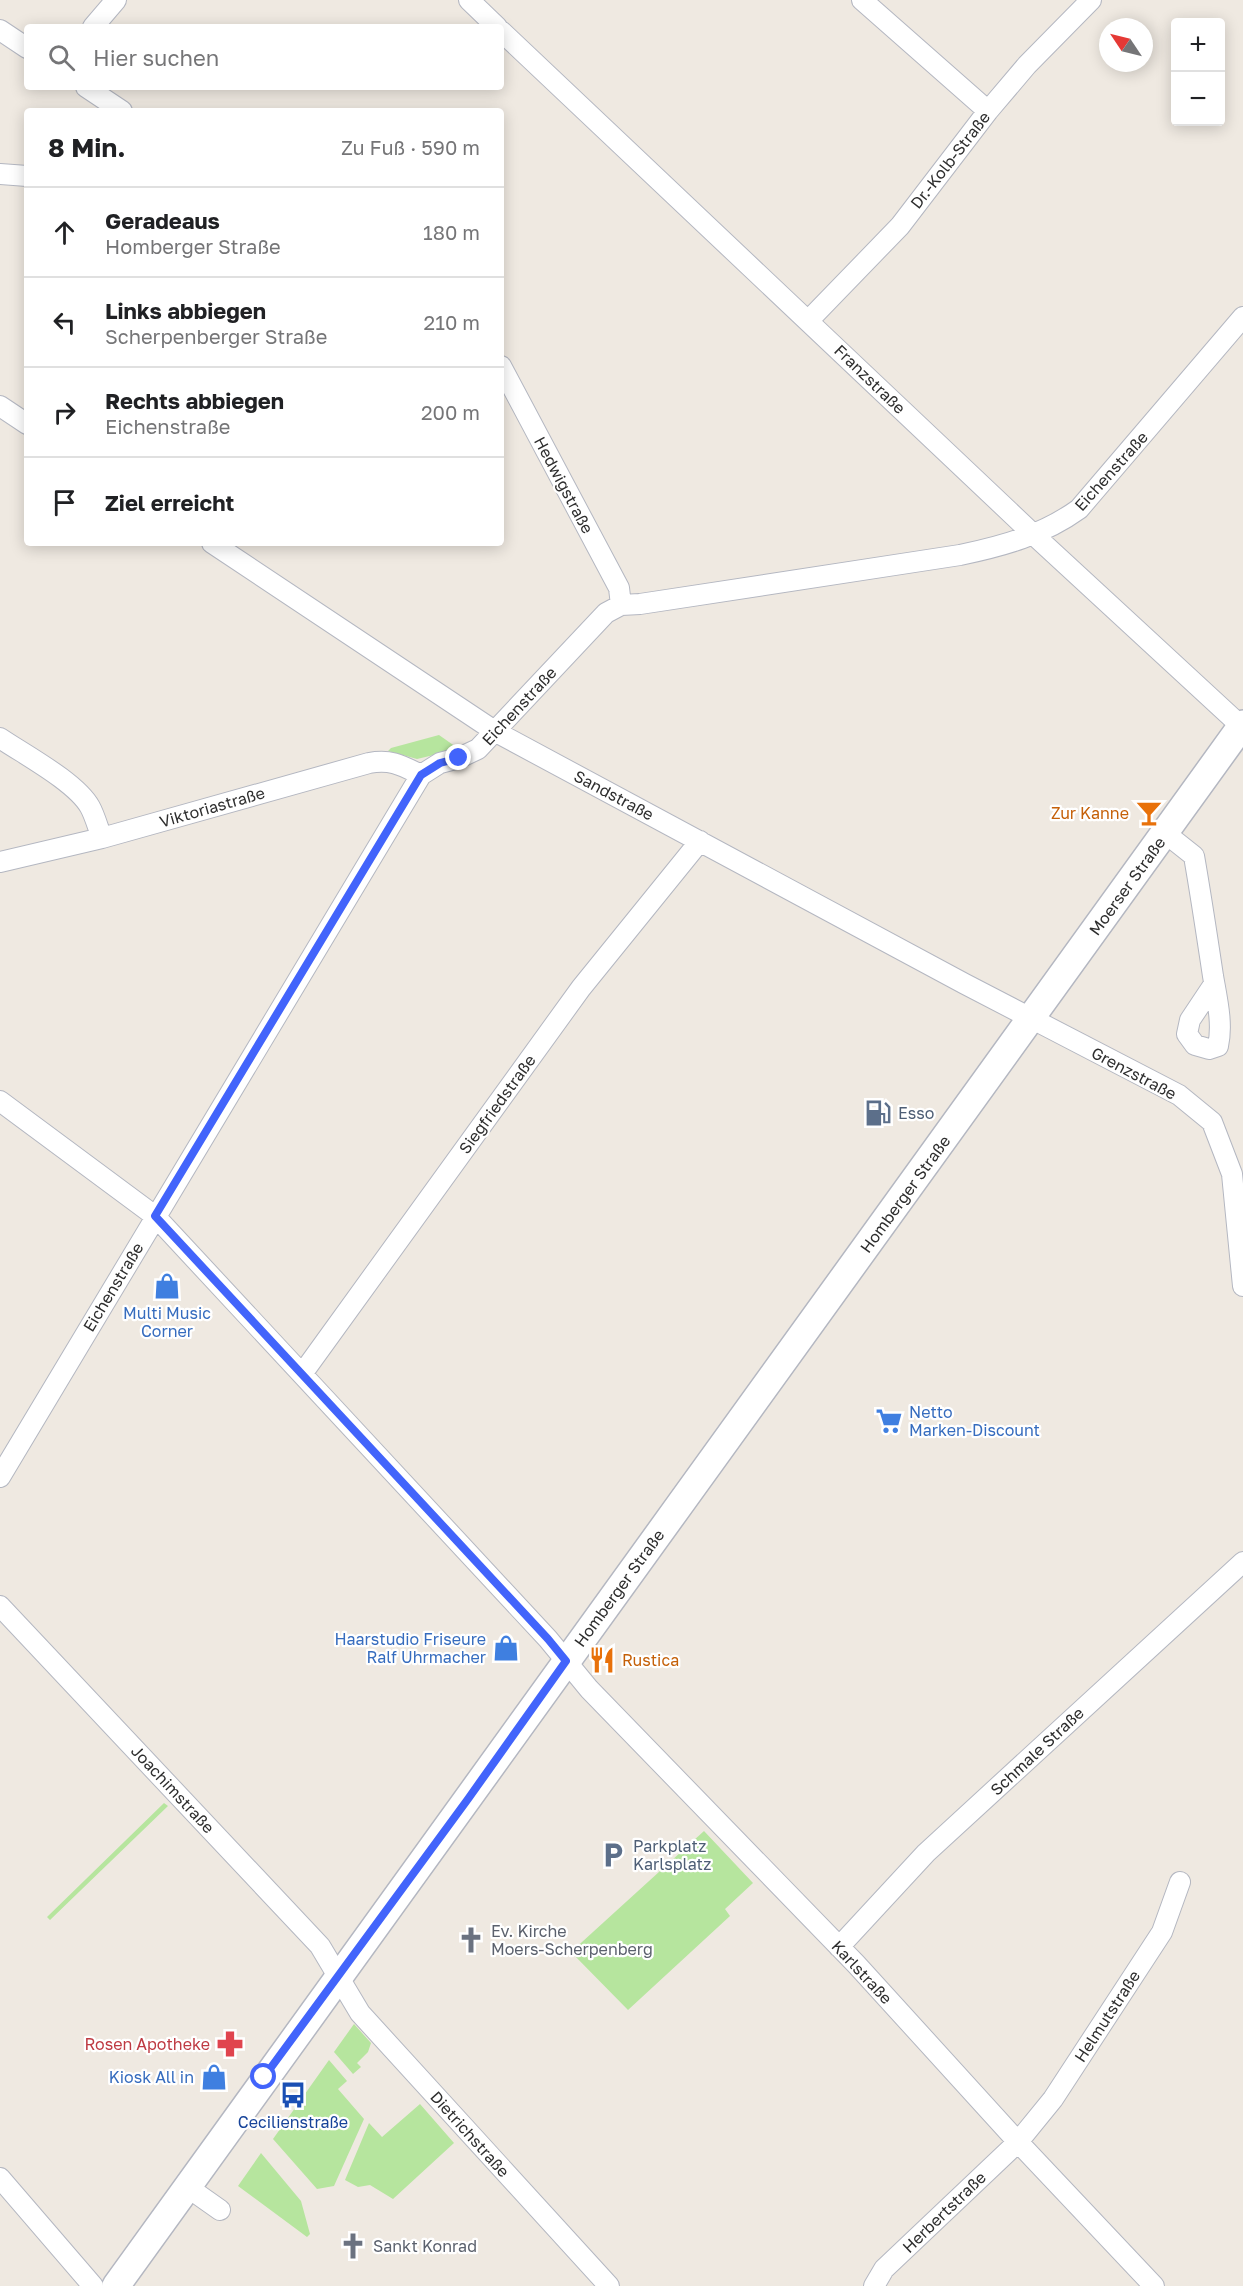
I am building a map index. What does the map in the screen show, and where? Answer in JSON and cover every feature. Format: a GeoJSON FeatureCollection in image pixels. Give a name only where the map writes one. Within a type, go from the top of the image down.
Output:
{"type":"FeatureCollection","features":[{"type":"Feature","properties":{"kind":"main road","name":"Moerser Straße"},"geometry":{"type":"LineString","coordinates":[[1032,1018],[1242,725]]}},
{"type":"Feature","properties":{"kind":"main road","name":"Homberger Straße"},"geometry":{"type":"LineString","coordinates":[[116,2286],[1032,1018]]}},
{"type":"Feature","properties":{"kind":"street"},"geometry":{"type":"LineString","coordinates":[[96,24],[116,0]]}},
{"type":"Feature","properties":{"kind":"street"},"geometry":{"type":"LineString","coordinates":[[469,0],[494,24]]}},
{"type":"Feature","properties":{"kind":"street"},"geometry":{"type":"LineString","coordinates":[[862,0],[988,111]]}},
{"type":"Feature","properties":{"kind":"street","name":"Dr.-Kolb-Straße"},"geometry":{"type":"LineString","coordinates":[[808,320],[900,226],[988,111],[1027,65],[1091,0]]}},
{"type":"Feature","properties":{"kind":"street"},"geometry":{"type":"LineString","coordinates":[[0,30],[24,46]]}},
{"type":"Feature","properties":{"kind":"street","name":"Franzstraße"},"geometry":{"type":"LineString","coordinates":[[504,34],[1034,535],[1242,725]]}},
{"type":"Feature","properties":{"kind":"street"},"geometry":{"type":"LineString","coordinates":[[90,90],[118,108]]}},
{"type":"Feature","properties":{"kind":"street"},"geometry":{"type":"LineString","coordinates":[[0,174],[24,176]]}},
{"type":"Feature","properties":{"kind":"street","name":"Eichenstraße"},"geometry":{"type":"LineString","coordinates":[[0,1477],[421,775],[440,763],[459,758],[478,749],[606,614],[621,605],[960,555],[1003,546],[1059,524],[1079,509],[1243,317]]}},
{"type":"Feature","properties":{"kind":"street","name":"Hedwigstraße"},"geometry":{"type":"LineString","coordinates":[[504,372],[619,588],[621,605]]}},
{"type":"Feature","properties":{"kind":"street"},"geometry":{"type":"LineString","coordinates":[[0,406],[24,422]]}},
{"type":"Feature","properties":{"kind":"street","name":"Sandstraße"},"geometry":{"type":"LineString","coordinates":[[217,546],[496,732],[1032,1018]]}},
{"type":"Feature","properties":{"kind":"street"},"geometry":{"type":"LineString","coordinates":[[0,738],[77,791],[89,806],[102,838]]}},
{"type":"Feature","properties":{"kind":"street","name":"Viktoriastraße"},"geometry":{"type":"LineString","coordinates":[[0,862],[102,838],[369,763],[384,760],[421,775]]}},
{"type":"Feature","properties":{"kind":"street"},"geometry":{"type":"LineString","coordinates":[[1165,833],[1194,856],[1215,984]]}},
{"type":"Feature","properties":{"kind":"street","name":"Siegfriedstraße"},"geometry":{"type":"LineString","coordinates":[[302,1374],[581,988],[700,841]]}},
{"type":"Feature","properties":{"kind":"street","name":"Grenzstraße"},"geometry":{"type":"LineString","coordinates":[[1032,1018],[1179,1095],[1212,1122],[1237,1174],[1243,1286]]}},
{"type":"Feature","properties":{"kind":"street","name":"Karlstraße"},"geometry":{"type":"LineString","coordinates":[[0,1101],[155,1216],[548,1639],[589,1689],[839,1947],[1154,2286]]}},
{"type":"Feature","properties":{"kind":"street","name":"Schmale Straße"},"geometry":{"type":"LineString","coordinates":[[839,1947],[926,1853],[1243,1562]]}},
{"type":"Feature","properties":{"kind":"street","name":"Joachimstraße"},"geometry":{"type":"LineString","coordinates":[[0,1606],[320,1946],[339,1977]]}},
{"type":"Feature","properties":{"kind":"street","name":"Helmutstraße"},"geometry":{"type":"LineString","coordinates":[[1018,2142],[1053,2099],[1162,1932],[1180,1882]]}},
{"type":"Feature","properties":{"kind":"street","name":"Dietrichstraße"},"geometry":{"type":"LineString","coordinates":[[339,1977],[360,2013],[609,2286]]}},
{"type":"Feature","properties":{"kind":"street","name":"Herbertstraße"},"geometry":{"type":"LineString","coordinates":[[874,2286],[884,2269],[1018,2142]]}},
{"type":"Feature","properties":{"kind":"street"},"geometry":{"type":"LineString","coordinates":[[0,2178],[93,2286]]}},
{"type":"Feature","properties":{"kind":"street"},"geometry":{"type":"LineString","coordinates":[[186,2187],[220,2210]]}},
{"type":"Feature","properties":{"kind":"green space"},"geometry":{"type":"Polygon","coordinates":[[[439,735],[459,749],[417,759],[388,751],[391,748],[439,735]]]}},
{"type":"Feature","properties":{"kind":"green space"},"geometry":{"type":"Polygon","coordinates":[[[164,1803],[168,1806],[50,1920],[47,1917],[164,1803]]]}},
{"type":"Feature","properties":{"kind":"green space"},"geometry":{"type":"Polygon","coordinates":[[[704,1831],[753,1883],[725,1909],[730,1916],[628,2010],[571,1952],[704,1831]]]}},
{"type":"Feature","properties":{"kind":"green space"},"geometry":{"type":"Polygon","coordinates":[[[354,2024],[371,2043],[368,2052],[357,2063],[361,2067],[353,2074],[334,2052],[354,2024]]]}},
{"type":"Feature","properties":{"kind":"green space"},"geometry":{"type":"Polygon","coordinates":[[[329,2060],[347,2081],[338,2089],[364,2119],[334,2186],[317,2189],[273,2139],[329,2060]]]}},
{"type":"Feature","properties":{"kind":"green space"},"geometry":{"type":"Polygon","coordinates":[[[420,2104],[454,2143],[393,2199],[370,2185],[358,2187],[345,2180],[369,2123],[382,2137],[420,2104]]]}},
{"type":"Feature","properties":{"kind":"green space"},"geometry":{"type":"Polygon","coordinates":[[[261,2153],[301,2201],[310,2234],[307,2237],[238,2186],[261,2153]]]}},
{"type":"Feature","properties":{"kind":"place","name":"Zur Kanne"},"geometry":{"type":"Point","coordinates":[1149,813]}},
{"type":"Feature","properties":{"kind":"place","name":"Esso"},"geometry":{"type":"Point","coordinates":[878,1113]}},
{"type":"Feature","properties":{"kind":"place","name":"Multi Music Corner"},"geometry":{"type":"Point","coordinates":[167,1286]}},
{"type":"Feature","properties":{"kind":"place","name":"Netto Marken-Discount"},"geometry":{"type":"Point","coordinates":[889,1421]}},
{"type":"Feature","properties":{"kind":"place","name":"Haarstudio Friseure Ralf Uhrmacher"},"geometry":{"type":"Point","coordinates":[506,1648]}},
{"type":"Feature","properties":{"kind":"place","name":"Rustica"},"geometry":{"type":"Point","coordinates":[602,1660]}},
{"type":"Feature","properties":{"kind":"place","name":"Parkplatz Karlsplatz"},"geometry":{"type":"Point","coordinates":[613,1855]}},
{"type":"Feature","properties":{"kind":"place","name":"Ev. Kirche Moers-Scherpenberg"},"geometry":{"type":"Point","coordinates":[471,1940]}},
{"type":"Feature","properties":{"kind":"place","name":"Rosen Apotheke"},"geometry":{"type":"Point","coordinates":[230,2044]}},
{"type":"Feature","properties":{"kind":"place","name":"Kiosk All in"},"geometry":{"type":"Point","coordinates":[214,2077]}},
{"type":"Feature","properties":{"kind":"place","name":"Cecilienstraße"},"geometry":{"type":"Point","coordinates":[293,2095]}},
{"type":"Feature","properties":{"kind":"place","name":"Sankt Konrad"},"geometry":{"type":"Point","coordinates":[353,2246]}},
{"type":"Feature","properties":{"kind":"route"},"geometry":{"type":"LineString","coordinates":[[264,2077],[339,1977],[566,1661],[155,1216],[421,775],[440,763],[459,758]]}}]}
